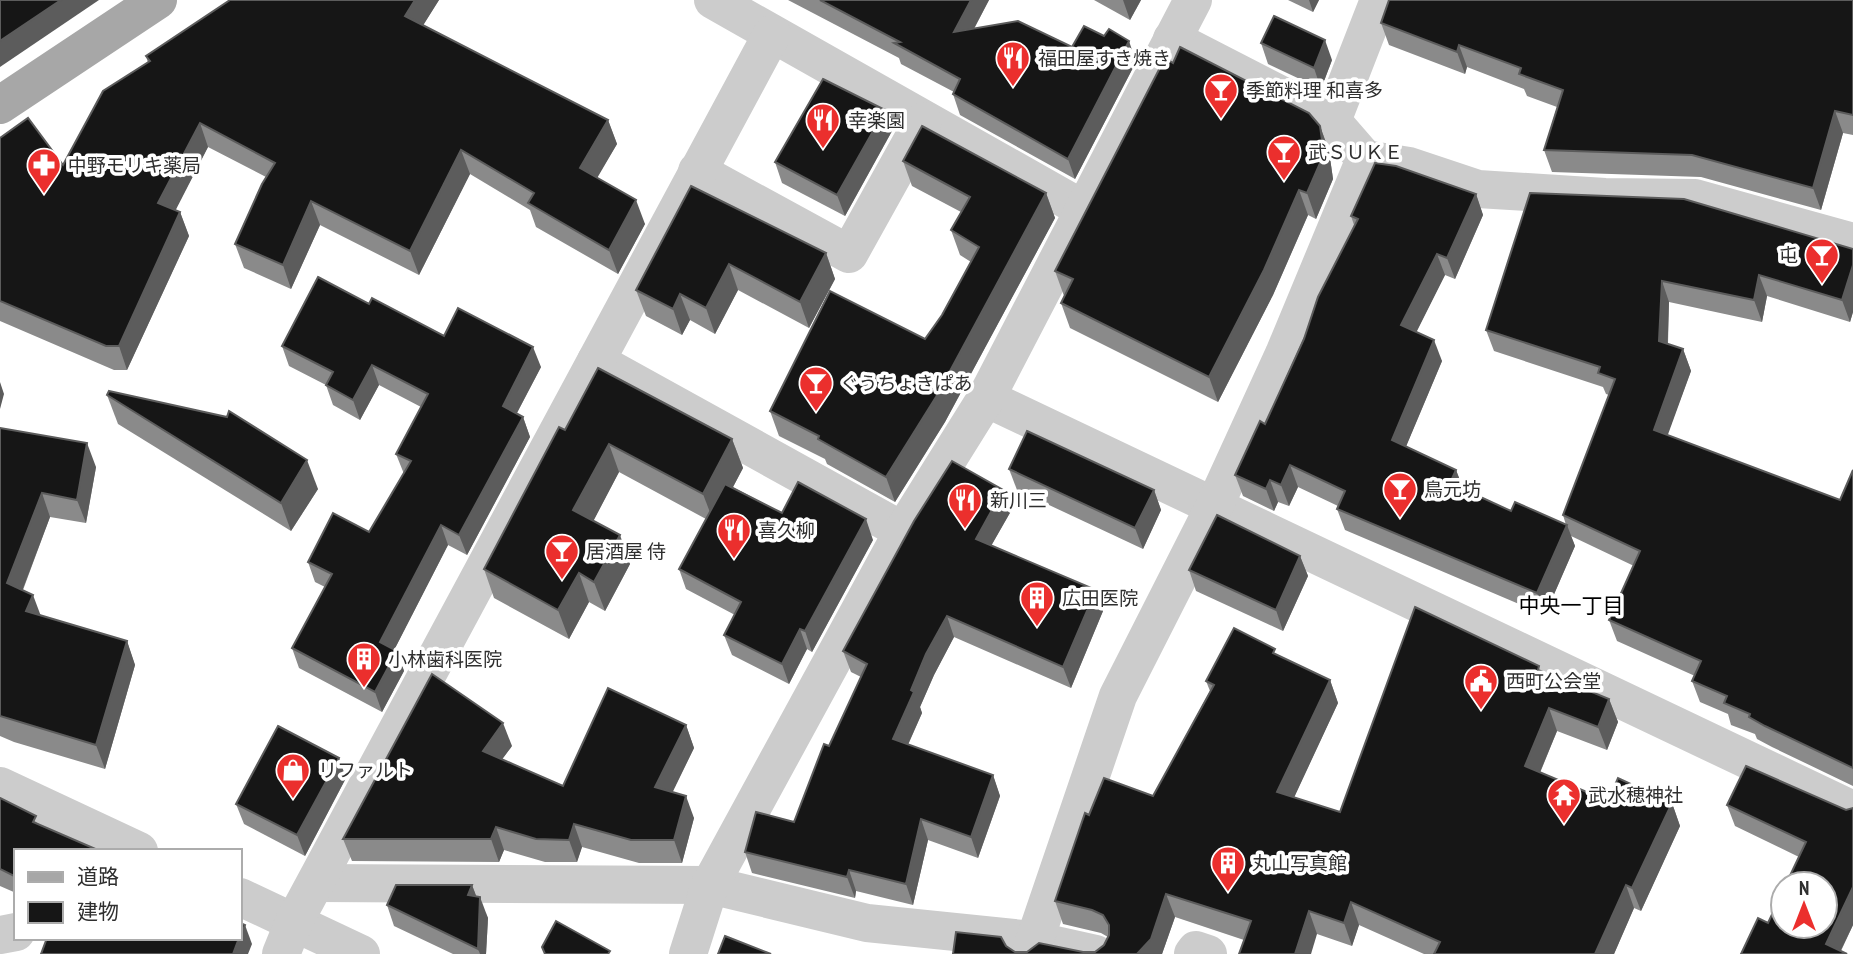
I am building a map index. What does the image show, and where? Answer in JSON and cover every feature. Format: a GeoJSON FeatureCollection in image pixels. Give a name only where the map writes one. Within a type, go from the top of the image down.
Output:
{"type":"FeatureCollection","features":[{"type":"Feature","properties":{"kind":"main road"},"geometry":{"type":"LineString","coordinates":[[0,105],[158,0]]}},
{"type":"Feature","properties":{"kind":"street"},"geometry":{"type":"LineString","coordinates":[[713,0],[1083,209]]}},
{"type":"Feature","properties":{"kind":"street"},"geometry":{"type":"LineString","coordinates":[[688,954],[710,885],[903,531],[986,398],[1193,0]]}},
{"type":"Feature","properties":{"kind":"street"},"geometry":{"type":"LineString","coordinates":[[1332,121],[1379,0]]}},
{"type":"Feature","properties":{"kind":"street"},"geometry":{"type":"LineString","coordinates":[[287,938],[772,34]]}},
{"type":"Feature","properties":{"kind":"street"},"geometry":{"type":"LineString","coordinates":[[1172,39],[1332,121],[1365,159],[1409,166],[1478,189],[1605,197],[1695,198],[1853,242]]}},
{"type":"Feature","properties":{"kind":"street"},"geometry":{"type":"LineString","coordinates":[[696,172],[849,254],[923,121]]}},
{"type":"Feature","properties":{"kind":"street"},"geometry":{"type":"LineString","coordinates":[[1032,947],[1118,696],[1214,507],[1284,354],[1365,159]]}},
{"type":"Feature","properties":{"kind":"street"},"geometry":{"type":"LineString","coordinates":[[596,361],[903,531]]}},
{"type":"Feature","properties":{"kind":"street"},"geometry":{"type":"LineString","coordinates":[[986,398],[1853,810]]}},
{"type":"Feature","properties":{"kind":"street"},"geometry":{"type":"LineString","coordinates":[[0,786],[135,849]]}},
{"type":"Feature","properties":{"kind":"street"},"geometry":{"type":"LineString","coordinates":[[316,883],[710,885],[867,923],[1096,954]]}},
{"type":"Feature","properties":{"kind":"street"},"geometry":{"type":"LineString","coordinates":[[242,900],[287,938],[361,954]]}},
{"type":"Feature","properties":{"kind":"street"},"geometry":{"type":"LineString","coordinates":[[1193,954],[1196,950],[1208,954]]}},
{"type":"Feature","properties":{"kind":"building"},"geometry":{"type":"Polygon","coordinates":[[[0,0],[61,0],[0,41],[0,0]]]}},
{"type":"Feature","properties":{"kind":"building"},"geometry":{"type":"Polygon","coordinates":[[[230,0],[415,0],[405,16],[608,120],[580,168],[636,200],[609,250],[528,203],[534,193],[461,150],[410,251],[311,201],[283,265],[235,244],[262,184],[275,163],[200,123],[158,203],[180,212],[119,346],[106,346],[0,301],[0,138],[28,118],[63,165],[103,91],[150,61],[146,56],[230,0]]]}},
{"type":"Feature","properties":{"kind":"building"},"geometry":{"type":"Polygon","coordinates":[[[820,0],[971,0],[954,32],[1018,21],[1072,47],[1084,26],[1104,36],[1109,29],[1129,41],[1068,159],[953,94],[960,79],[894,43],[900,42],[820,0]]]}},
{"type":"Feature","properties":{"kind":"building"},"geometry":{"type":"Polygon","coordinates":[[[1389,0],[1853,0],[1853,115],[1835,111],[1813,188],[1692,155],[1544,150],[1563,90],[1519,74],[1521,68],[1459,45],[1457,52],[1381,23],[1389,0]]]}},
{"type":"Feature","properties":{"kind":"building"},"geometry":{"type":"Polygon","coordinates":[[[1274,16],[1325,40],[1314,68],[1261,43],[1274,16]]]}},
{"type":"Feature","properties":{"kind":"building"},"geometry":{"type":"Polygon","coordinates":[[[1180,47],[1309,113],[1320,126],[1324,154],[1307,193],[1299,190],[1264,270],[1209,377],[1061,303],[1073,279],[1055,271],[1165,58],[1173,63],[1180,47]]]}},
{"type":"Feature","properties":{"kind":"building"},"geometry":{"type":"Polygon","coordinates":[[[823,79],[885,110],[837,195],[775,162],[823,79]]]}},
{"type":"Feature","properties":{"kind":"building"},"geometry":{"type":"Polygon","coordinates":[[[922,126],[1046,193],[936,397],[886,477],[818,439],[819,436],[770,411],[830,291],[925,339],[942,315],[979,247],[951,230],[970,197],[903,161],[922,126]]]}},
{"type":"Feature","properties":{"kind":"building"},"geometry":{"type":"Polygon","coordinates":[[[1375,163],[1396,166],[1476,194],[1447,258],[1437,254],[1401,325],[1434,340],[1392,440],[1456,470],[1450,483],[1511,511],[1515,502],[1567,525],[1537,593],[1337,509],[1345,491],[1290,465],[1281,485],[1270,480],[1266,489],[1235,475],[1260,421],[1265,424],[1304,339],[1318,297],[1358,219],[1351,216],[1375,163]]]}},
{"type":"Feature","properties":{"kind":"building"},"geometry":{"type":"Polygon","coordinates":[[[691,186],[826,253],[800,302],[729,264],[706,308],[680,294],[673,309],[636,290],[691,186]]]}},
{"type":"Feature","properties":{"kind":"building"},"geometry":{"type":"Polygon","coordinates":[[[1530,193],[1684,199],[1853,249],[1853,265],[1842,300],[1759,275],[1754,300],[1662,281],[1659,341],[1683,349],[1654,430],[1840,500],[1853,470],[1853,768],[1765,726],[1749,717],[1750,714],[1724,703],[1727,696],[1692,681],[1701,661],[1609,620],[1640,551],[1563,515],[1615,379],[1598,373],[1600,367],[1486,330],[1530,193]]]}},
{"type":"Feature","properties":{"kind":"building"},"geometry":{"type":"Polygon","coordinates":[[[318,277],[369,304],[372,298],[444,336],[458,308],[533,347],[503,406],[523,417],[459,535],[441,525],[380,642],[397,651],[375,692],[292,648],[332,574],[308,562],[333,513],[369,532],[411,461],[396,454],[428,394],[372,365],[353,400],[326,385],[333,372],[282,346],[318,277]]]}},
{"type":"Feature","properties":{"kind":"building"},"geometry":{"type":"Polygon","coordinates":[[[598,368],[732,439],[703,494],[609,444],[573,510],[620,535],[594,582],[579,573],[558,610],[484,569],[559,427],[565,430],[598,368]]]}},
{"type":"Feature","properties":{"kind":"building"},"geometry":{"type":"Polygon","coordinates":[[[109,391],[227,417],[229,411],[307,460],[281,503],[107,395],[109,391]]]}},
{"type":"Feature","properties":{"kind":"building"},"geometry":{"type":"Polygon","coordinates":[[[0,428],[87,443],[77,500],[42,493],[7,583],[33,595],[26,611],[127,641],[96,745],[0,716],[0,428]]]}},
{"type":"Feature","properties":{"kind":"building"},"geometry":{"type":"Polygon","coordinates":[[[1027,431],[1154,490],[1135,528],[1009,469],[1027,431]]]}},
{"type":"Feature","properties":{"kind":"building"},"geometry":{"type":"Polygon","coordinates":[[[952,461],[1003,490],[976,539],[1096,590],[1063,667],[947,616],[926,654],[911,690],[914,692],[893,739],[993,775],[971,837],[921,819],[906,884],[849,870],[847,877],[745,852],[756,812],[794,822],[824,744],[829,746],[867,664],[843,651],[914,521],[952,461]]]}},
{"type":"Feature","properties":{"kind":"building"},"geometry":{"type":"Polygon","coordinates":[[[798,482],[866,519],[805,631],[800,629],[782,664],[724,635],[741,602],[679,569],[725,484],[782,513],[798,482]]]}},
{"type":"Feature","properties":{"kind":"building"},"geometry":{"type":"Polygon","coordinates":[[[1217,515],[1300,556],[1276,610],[1189,570],[1217,515]]]}},
{"type":"Feature","properties":{"kind":"building"},"geometry":{"type":"Polygon","coordinates":[[[1415,607],[1539,666],[1538,670],[1609,699],[1598,727],[1549,708],[1525,766],[1608,801],[1618,778],[1672,803],[1632,888],[1626,885],[1595,954],[1434,954],[1440,942],[1351,902],[1344,923],[1309,911],[1295,954],[1239,954],[1251,921],[1166,894],[1151,939],[1137,954],[953,954],[956,932],[1001,937],[1006,946],[1015,952],[1027,952],[1039,943],[1083,952],[1095,952],[1104,945],[1109,935],[1109,925],[1103,915],[1055,901],[1085,813],[1089,815],[1104,778],[1153,796],[1214,685],[1206,681],[1234,628],[1275,649],[1273,653],[1330,680],[1277,792],[1340,812],[1415,607]]]}},
{"type":"Feature","properties":{"kind":"building"},"geometry":{"type":"Polygon","coordinates":[[[432,674],[503,723],[483,751],[563,786],[608,688],[686,725],[655,787],[686,796],[674,840],[631,840],[574,824],[569,840],[536,839],[496,827],[491,839],[343,839],[432,674]]]}},
{"type":"Feature","properties":{"kind":"building","name":"リファルト"},"geometry":{"type":"Polygon","coordinates":[[[278,726],[339,758],[297,835],[236,804],[278,726]]]}},
{"type":"Feature","properties":{"kind":"building"},"geometry":{"type":"Polygon","coordinates":[[[1746,766],[1846,810],[1853,808],[1853,887],[1839,917],[1839,870],[1793,870],[1806,842],[1727,805],[1746,766]]]}},
{"type":"Feature","properties":{"kind":"building"},"geometry":{"type":"Polygon","coordinates":[[[0,798],[36,816],[33,822],[95,849],[14,849],[14,876],[0,869],[0,798]]]}},
{"type":"Feature","properties":{"kind":"building"},"geometry":{"type":"Polygon","coordinates":[[[396,885],[472,885],[468,895],[480,897],[478,949],[387,905],[396,885]]]}},
{"type":"Feature","properties":{"kind":"building"},"geometry":{"type":"Polygon","coordinates":[[[1758,918],[1768,923],[1769,921],[1769,940],[1828,940],[1826,944],[1847,954],[1741,954],[1758,918]]]}},
{"type":"Feature","properties":{"kind":"building"},"geometry":{"type":"Polygon","coordinates":[[[556,921],[610,951],[608,954],[545,954],[542,947],[556,921]]]}},
{"type":"Feature","properties":{"kind":"building"},"geometry":{"type":"Polygon","coordinates":[[[725,936],[771,954],[718,954],[725,936]]]}},
{"type":"Feature","properties":{"kind":"building"},"geometry":{"type":"Polygon","coordinates":[[[46,940],[238,940],[233,954],[41,954],[46,940]]]}},
{"type":"Feature","properties":{"kind":"place","name":"福田屋すき焼き"},"geometry":{"type":"Point","coordinates":[1013,88]}},
{"type":"Feature","properties":{"kind":"place","name":"季節料理 和喜多"},"geometry":{"type":"Point","coordinates":[1221,120]}},
{"type":"Feature","properties":{"kind":"place","name":"幸楽園"},"geometry":{"type":"Point","coordinates":[823,150]}},
{"type":"Feature","properties":{"kind":"place","name":"武ＳＵＫＥ"},"geometry":{"type":"Point","coordinates":[1284,182]}},
{"type":"Feature","properties":{"kind":"place","name":"中野モリキ薬局"},"geometry":{"type":"Point","coordinates":[44,195]}},
{"type":"Feature","properties":{"kind":"place","name":"屯"},"geometry":{"type":"Point","coordinates":[1822,285]}},
{"type":"Feature","properties":{"kind":"place","name":"ぐうちょきぱあ"},"geometry":{"type":"Point","coordinates":[816,413]}},
{"type":"Feature","properties":{"kind":"place","name":"鳥元坊"},"geometry":{"type":"Point","coordinates":[1400,519]}},
{"type":"Feature","properties":{"kind":"place","name":"新川三"},"geometry":{"type":"Point","coordinates":[965,530]}},
{"type":"Feature","properties":{"kind":"place","name":"喜久柳"},"geometry":{"type":"Point","coordinates":[734,560]}},
{"type":"Feature","properties":{"kind":"place","name":"居酒屋 侍"},"geometry":{"type":"Point","coordinates":[562,581]}},
{"type":"Feature","properties":{"kind":"place","name":"広田医院"},"geometry":{"type":"Point","coordinates":[1037,628]}},
{"type":"Feature","properties":{"kind":"place","name":"小林歯科医院"},"geometry":{"type":"Point","coordinates":[364,689]}},
{"type":"Feature","properties":{"kind":"place","name":"西町公会堂"},"geometry":{"type":"Point","coordinates":[1481,711]}},
{"type":"Feature","properties":{"kind":"place","name":"リファルト"},"geometry":{"type":"Point","coordinates":[293,800]}},
{"type":"Feature","properties":{"kind":"place","name":"武水穂神社"},"geometry":{"type":"Point","coordinates":[1564,825]}},
{"type":"Feature","properties":{"kind":"place","name":"丸山写真館"},"geometry":{"type":"Point","coordinates":[1228,893]}},
{"type":"Feature","properties":{"kind":"district","name":"中央一丁目"},"geometry":{"type":"Point","coordinates":[1571,605]}}]}
